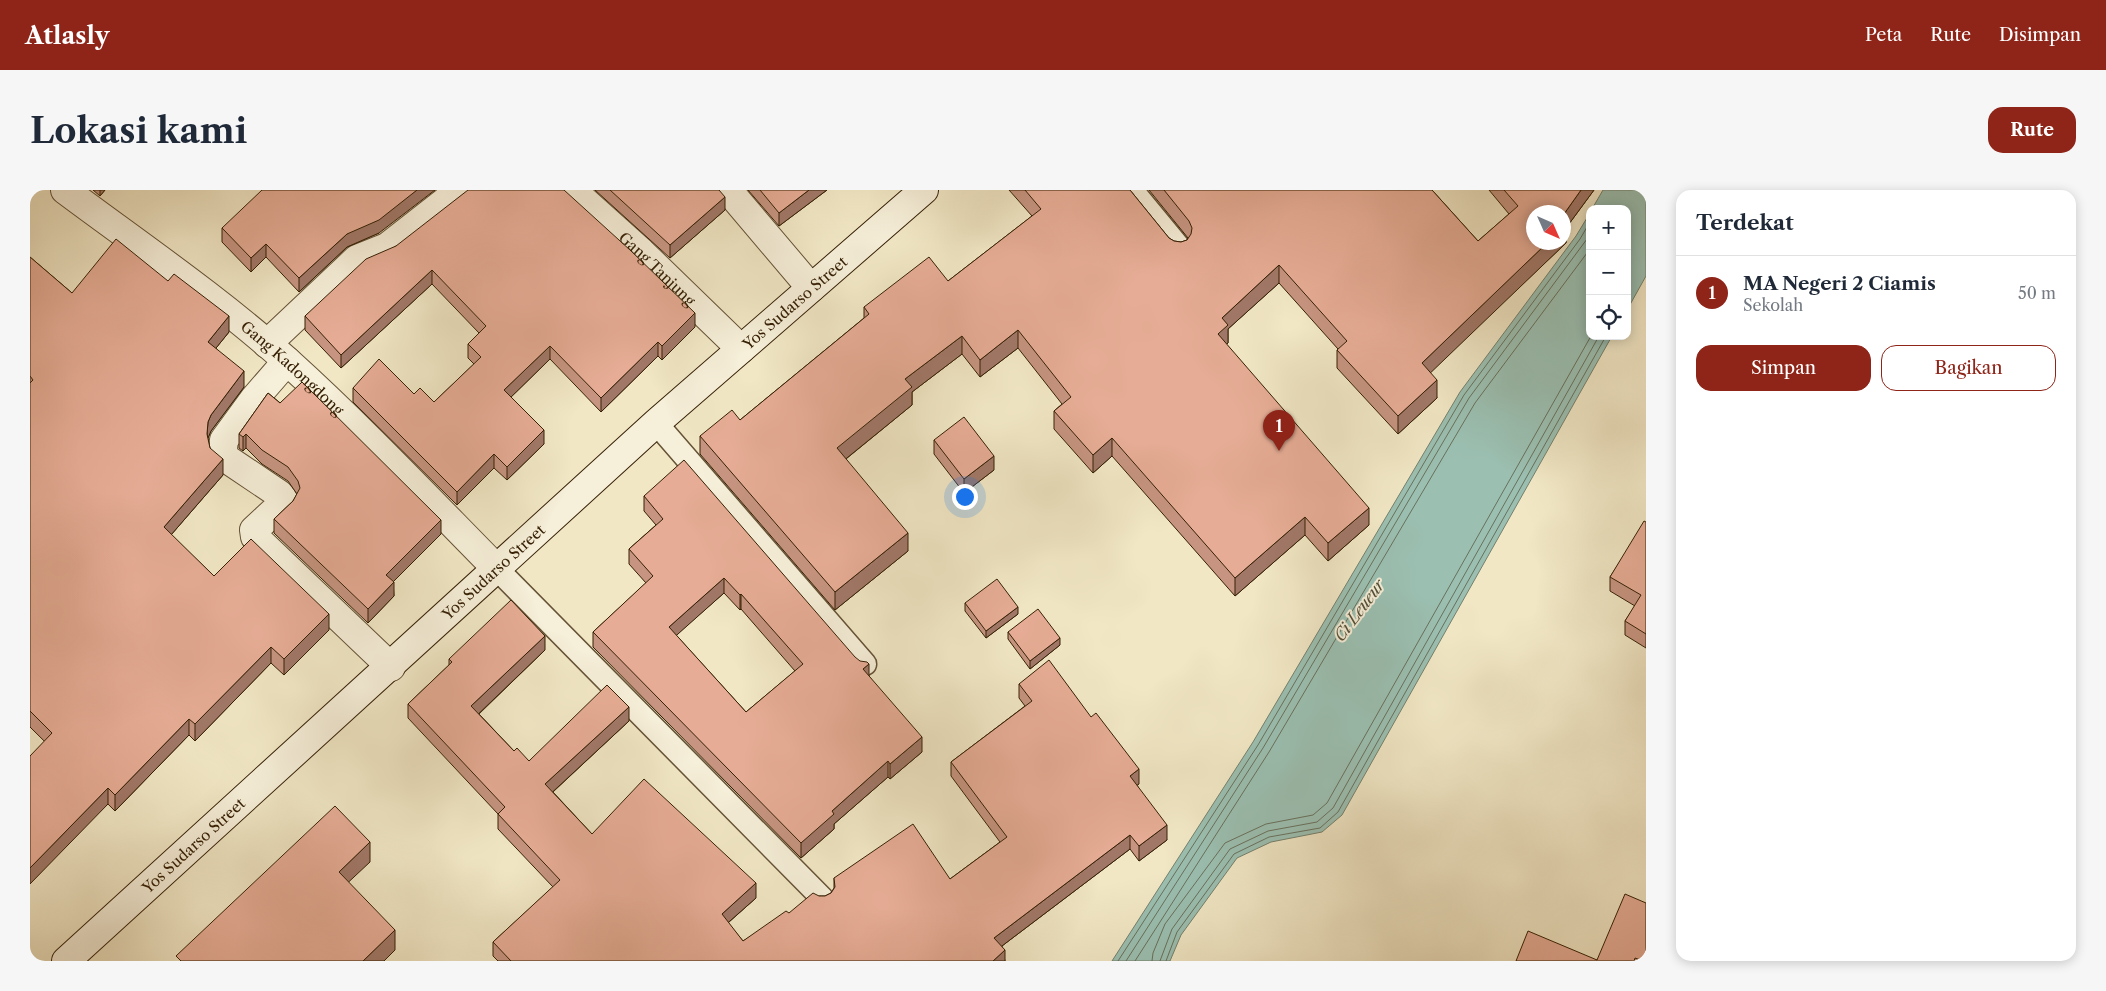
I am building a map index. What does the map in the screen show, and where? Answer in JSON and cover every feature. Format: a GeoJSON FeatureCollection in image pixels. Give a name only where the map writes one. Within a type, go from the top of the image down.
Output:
{"type":"FeatureCollection","features":[{"type":"Feature","properties":{"kind":"street","name":"Gang Kadongdong"},"geometry":{"type":"LineString","coordinates":[[65,190],[240,322],[277,353],[364,434],[497,569]]}},
{"type":"Feature","properties":{"kind":"street"},"geometry":{"type":"LineString","coordinates":[[390,666],[255,537],[254,530],[282,504],[282,499],[224,457],[222,448],[224,440],[254,400],[277,353],[358,259],[387,247],[460,190]]}},
{"type":"Feature","properties":{"kind":"street","name":"Gang Tanjung"},"geometry":{"type":"LineString","coordinates":[[572,190],[642,252],[741,349]]}},
{"type":"Feature","properties":{"kind":"street"},"geometry":{"type":"LineString","coordinates":[[728,190],[811,288]]}},
{"type":"Feature","properties":{"kind":"street","name":"Yos Sudarso Street"},"geometry":{"type":"LineString","coordinates":[[66,961],[656,423],[924,190]]}},
{"type":"Feature","properties":{"kind":"lane"},"geometry":{"type":"LineString","coordinates":[[1132,190],[1179,247]]}},
{"type":"Feature","properties":{"kind":"lane"},"geometry":{"type":"LineString","coordinates":[[656,423],[865,664]]}},
{"type":"Feature","properties":{"kind":"lane"},"geometry":{"type":"LineString","coordinates":[[497,569],[822,898]]}},
{"type":"Feature","properties":{"kind":"water"},"geometry":{"type":"Polygon","coordinates":[[[1603,190],[1646,190],[1646,276],[1631,303],[1631,205],[1594,205],[1603,190]]]}},
{"type":"Feature","properties":{"kind":"water","name":"Ci Leueur"},"geometry":{"type":"Polygon","coordinates":[[[1586,220],[1586,340],[1610,340],[1342,815],[1322,832],[1271,842],[1237,858],[1181,935],[1170,961],[1112,961],[1253,742],[1460,392],[1566,250],[1571,250],[1571,243],[1586,220]]]}},
{"type":"Feature","properties":{"kind":"building"},"geometry":{"type":"Polygon","coordinates":[[[262,190],[417,190],[379,220],[347,234],[299,278],[266,244],[251,258],[222,228],[262,190]]]}},
{"type":"Feature","properties":{"kind":"building"},"geometry":{"type":"Polygon","coordinates":[[[468,190],[564,190],[695,313],[662,346],[658,342],[601,398],[550,346],[504,390],[544,430],[507,467],[494,454],[457,492],[353,388],[379,359],[414,394],[420,388],[434,402],[481,357],[468,344],[486,326],[432,270],[341,355],[305,316],[366,259],[396,246],[468,190]]]}},
{"type":"Feature","properties":{"kind":"building"},"geometry":{"type":"Polygon","coordinates":[[[610,190],[719,190],[725,197],[670,245],[610,190]]]}},
{"type":"Feature","properties":{"kind":"building"},"geometry":{"type":"Polygon","coordinates":[[[760,190],[809,190],[779,213],[760,190]]]}},
{"type":"Feature","properties":{"kind":"building"},"geometry":{"type":"Polygon","coordinates":[[[1025,190],[1130,190],[1169,238],[1181,242],[1187,240],[1192,228],[1189,221],[1164,190],[1432,190],[1478,241],[1518,206],[1504,190],[1581,190],[1570,205],[1526,205],[1526,250],[1540,250],[1422,363],[1437,380],[1398,416],[1337,350],[1347,341],[1279,265],[1222,318],[1228,325],[1218,334],[1369,508],[1328,543],[1305,517],[1235,578],[1112,438],[1093,455],[1054,411],[1071,397],[1018,330],[980,360],[962,336],[905,379],[912,387],[837,448],[908,533],[835,592],[700,436],[732,410],[740,420],[869,314],[864,307],[929,257],[948,281],[1041,209],[1025,190]]]}},
{"type":"Feature","properties":{"kind":"building"},"geometry":{"type":"Polygon","coordinates":[[[116,239],[168,281],[174,274],[229,316],[208,342],[244,371],[211,415],[208,422],[207,434],[210,448],[223,459],[164,527],[214,576],[251,539],[329,614],[284,659],[271,647],[195,724],[189,719],[115,795],[108,788],[30,868],[30,756],[52,733],[30,711],[30,383],[33,380],[30,376],[30,257],[72,293],[116,239]]]}},
{"type":"Feature","properties":{"kind":"building"},"geometry":{"type":"Polygon","coordinates":[[[302,382],[441,520],[386,575],[394,582],[368,609],[274,519],[293,501],[300,488],[298,481],[288,467],[262,450],[246,434],[243,437],[239,434],[268,393],[280,403],[302,382]]]}},
{"type":"Feature","properties":{"kind":"building"},"geometry":{"type":"Polygon","coordinates":[[[964,417],[994,456],[964,479],[934,440],[964,417]]]}},
{"type":"Feature","properties":{"kind":"building"},"geometry":{"type":"Polygon","coordinates":[[[684,460],[855,657],[869,664],[863,669],[922,737],[890,764],[888,761],[832,811],[834,814],[801,843],[593,632],[653,576],[629,549],[663,519],[644,496],[684,460]],[[724,578],[669,627],[746,712],[803,664],[724,578]]]}},
{"type":"Feature","properties":{"kind":"building"},"geometry":{"type":"Polygon","coordinates":[[[1644,521],[1646,522],[1646,634],[1625,621],[1641,595],[1610,577],[1644,521]]]}},
{"type":"Feature","properties":{"kind":"building"},"geometry":{"type":"Polygon","coordinates":[[[997,579],[1018,607],[986,631],[965,603],[997,579]]]}},
{"type":"Feature","properties":{"kind":"building"},"geometry":{"type":"Polygon","coordinates":[[[511,600],[545,636],[471,706],[514,751],[517,748],[529,761],[607,685],[629,707],[545,784],[592,834],[644,779],[756,883],[722,914],[743,941],[786,911],[789,913],[813,893],[825,896],[831,893],[835,887],[834,878],[913,824],[950,879],[1007,837],[951,762],[1032,701],[1019,684],[1049,660],[1091,717],[1096,713],[1139,769],[1130,776],[1167,825],[1139,846],[1130,835],[994,938],[1005,950],[993,961],[511,961],[493,942],[560,880],[498,814],[505,807],[408,704],[452,662],[449,659],[511,600]]]}},
{"type":"Feature","properties":{"kind":"building"},"geometry":{"type":"Polygon","coordinates":[[[1038,609],[1060,638],[1030,661],[1008,632],[1038,609]]]}},
{"type":"Feature","properties":{"kind":"building"},"geometry":{"type":"Polygon","coordinates":[[[335,806],[370,842],[339,872],[395,930],[363,961],[181,961],[176,956],[335,806]]]}},
{"type":"Feature","properties":{"kind":"building"},"geometry":{"type":"Polygon","coordinates":[[[1625,894],[1646,903],[1646,961],[1635,958],[1634,961],[1516,961],[1528,931],[1597,960],[1625,894]]]}},
{"type":"Feature","properties":{"kind":"place","name":"MA Negeri 2 Ciamis"},"geometry":{"type":"Point","coordinates":[1279,451]}}]}
